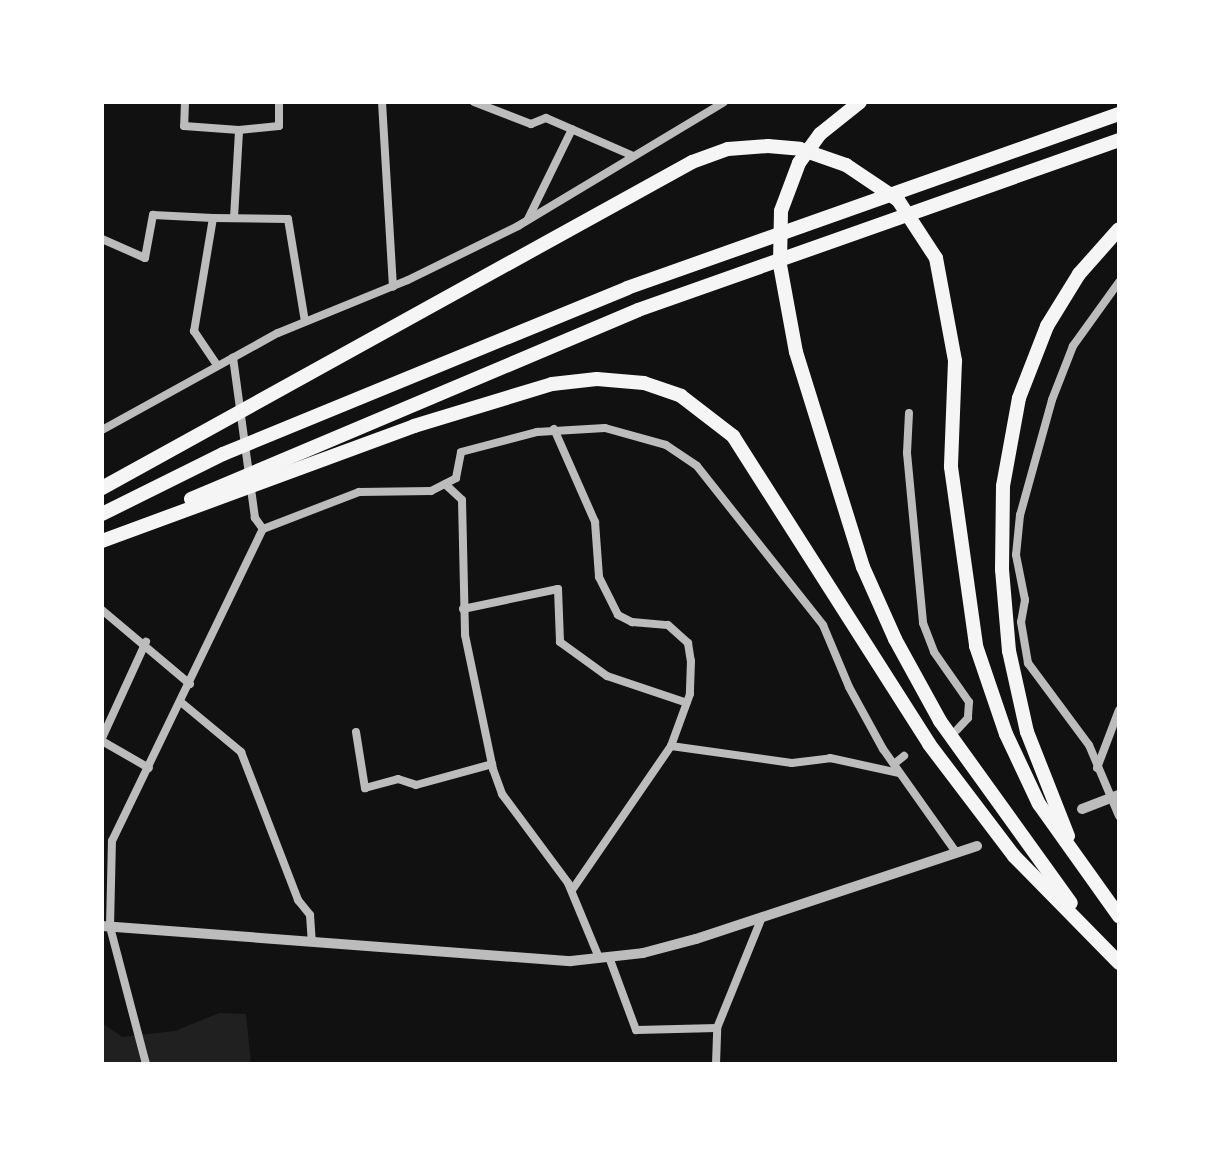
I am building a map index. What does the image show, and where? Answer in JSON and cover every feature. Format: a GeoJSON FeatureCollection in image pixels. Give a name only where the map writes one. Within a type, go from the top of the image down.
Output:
{"type":"FeatureCollection","features":[{"type":"Feature","properties":{"kind":"highway"},"geometry":{"type":"LineString","coordinates":[[860,102],[820,134],[790,183],[778,240],[796,352],[863,567],[895,639],[981,782],[1114,958]]}},
{"type":"Feature","properties":{"kind":"highway"},"geometry":{"type":"LineString","coordinates":[[102,514],[223,454],[627,288],[1119,114]]}},
{"type":"Feature","properties":{"kind":"highway"},"geometry":{"type":"LineString","coordinates":[[102,541],[234,479],[638,310],[1119,140]]}},
{"type":"Feature","properties":{"kind":"highway"},"geometry":{"type":"LineString","coordinates":[[102,488],[659,179],[728,149],[800,149],[866,175],[898,200],[919,228],[936,258],[950,308],[955,361],[951,467],[976,646],[1006,734],[1039,804],[1119,916]]}},
{"type":"Feature","properties":{"kind":"highway"},"geometry":{"type":"LineString","coordinates":[[1077,859],[1027,732],[1009,651],[1002,569],[1003,486],[1019,398],[1047,326],[1079,274],[1119,229]]}},
{"type":"Feature","properties":{"kind":"highway"},"geometry":{"type":"LineString","coordinates":[[102,541],[414,426],[552,384],[597,379],[644,383],[681,396],[704,410],[741,445],[860,642],[929,744],[1014,856],[1114,958]]}},
{"type":"Feature","properties":{"kind":"street"},"geometry":{"type":"LineString","coordinates":[[185,102],[184,126],[239,130],[279,126],[279,102]]}},
{"type":"Feature","properties":{"kind":"street"},"geometry":{"type":"LineString","coordinates":[[382,102],[393,287]]}},
{"type":"Feature","properties":{"kind":"street"},"geometry":{"type":"LineString","coordinates":[[474,102],[531,124],[546,118],[631,155]]}},
{"type":"Feature","properties":{"kind":"street"},"geometry":{"type":"LineString","coordinates":[[102,430],[233,357],[305,322],[393,287],[528,219],[724,102]]}},
{"type":"Feature","properties":{"kind":"street"},"geometry":{"type":"LineString","coordinates":[[528,219],[572,129]]}},
{"type":"Feature","properties":{"kind":"street"},"geometry":{"type":"LineString","coordinates":[[234,218],[239,130]]}},
{"type":"Feature","properties":{"kind":"street"},"geometry":{"type":"LineString","coordinates":[[102,239],[145,258],[153,215],[288,219],[305,322]]}},
{"type":"Feature","properties":{"kind":"street"},"geometry":{"type":"LineString","coordinates":[[213,218],[194,331],[217,365]]}},
{"type":"Feature","properties":{"kind":"street"},"geometry":{"type":"LineString","coordinates":[[1119,282],[1073,346],[1052,400],[1020,515],[1016,555],[1025,600],[1021,622],[1028,663],[1089,745],[1097,768],[1114,797],[1119,816]]}},
{"type":"Feature","properties":{"kind":"street"},"geometry":{"type":"LineString","coordinates":[[233,357],[255,518],[263,529]]}},
{"type":"Feature","properties":{"kind":"street"},"geometry":{"type":"LineString","coordinates":[[909,413],[907,453],[923,623],[934,652],[969,702],[968,718],[957,730]]}},
{"type":"Feature","properties":{"kind":"street"},"geometry":{"type":"LineString","coordinates":[[146,1064],[106,926],[112,841],[182,703],[263,529],[359,492],[431,491],[456,478],[461,452],[554,429],[605,428],[639,435],[697,466],[823,625],[849,687],[894,764],[956,852]]}},
{"type":"Feature","properties":{"kind":"street"},"geometry":{"type":"LineString","coordinates":[[554,429],[595,522],[599,577],[618,615],[632,622],[668,625],[688,643],[687,703],[671,746],[572,890]]}},
{"type":"Feature","properties":{"kind":"street"},"geometry":{"type":"LineString","coordinates":[[445,484],[462,500],[463,609],[492,764],[502,794],[572,890],[636,1030],[717,1028]]}},
{"type":"Feature","properties":{"kind":"street"},"geometry":{"type":"LineString","coordinates":[[463,609],[558,589],[560,642],[607,676],[687,703]]}},
{"type":"Feature","properties":{"kind":"street"},"geometry":{"type":"LineString","coordinates":[[102,610],[146,642],[190,684]]}},
{"type":"Feature","properties":{"kind":"street"},"geometry":{"type":"LineString","coordinates":[[146,642],[102,739],[149,768]]}},
{"type":"Feature","properties":{"kind":"street"},"geometry":{"type":"LineString","coordinates":[[182,703],[241,752],[298,900],[310,915],[312,942]]}},
{"type":"Feature","properties":{"kind":"street"},"geometry":{"type":"LineString","coordinates":[[1097,768],[1119,710]]}},
{"type":"Feature","properties":{"kind":"street"},"geometry":{"type":"LineString","coordinates":[[356,732],[365,788],[398,779],[416,785],[492,764]]}},
{"type":"Feature","properties":{"kind":"street"},"geometry":{"type":"LineString","coordinates":[[671,746],[792,763],[830,758],[900,773]]}},
{"type":"Feature","properties":{"kind":"street"},"geometry":{"type":"LineString","coordinates":[[894,764],[904,756]]}},
{"type":"Feature","properties":{"kind":"street"},"geometry":{"type":"LineString","coordinates":[[1082,809],[1114,797]]}},
{"type":"Feature","properties":{"kind":"street"},"geometry":{"type":"LineString","coordinates":[[106,926],[544,960],[604,957],[696,939],[977,846]]}},
{"type":"Feature","properties":{"kind":"street"},"geometry":{"type":"LineString","coordinates":[[716,1064],[717,1028],[762,917]]}},
{"type":"Feature","properties":{"kind":"shaded area"},"geometry":{"type":"Polygon","coordinates":[[[219,1013],[246,1014],[251,1064],[102,1064],[102,1023],[122,1037],[175,1031],[219,1013]]]}}]}
